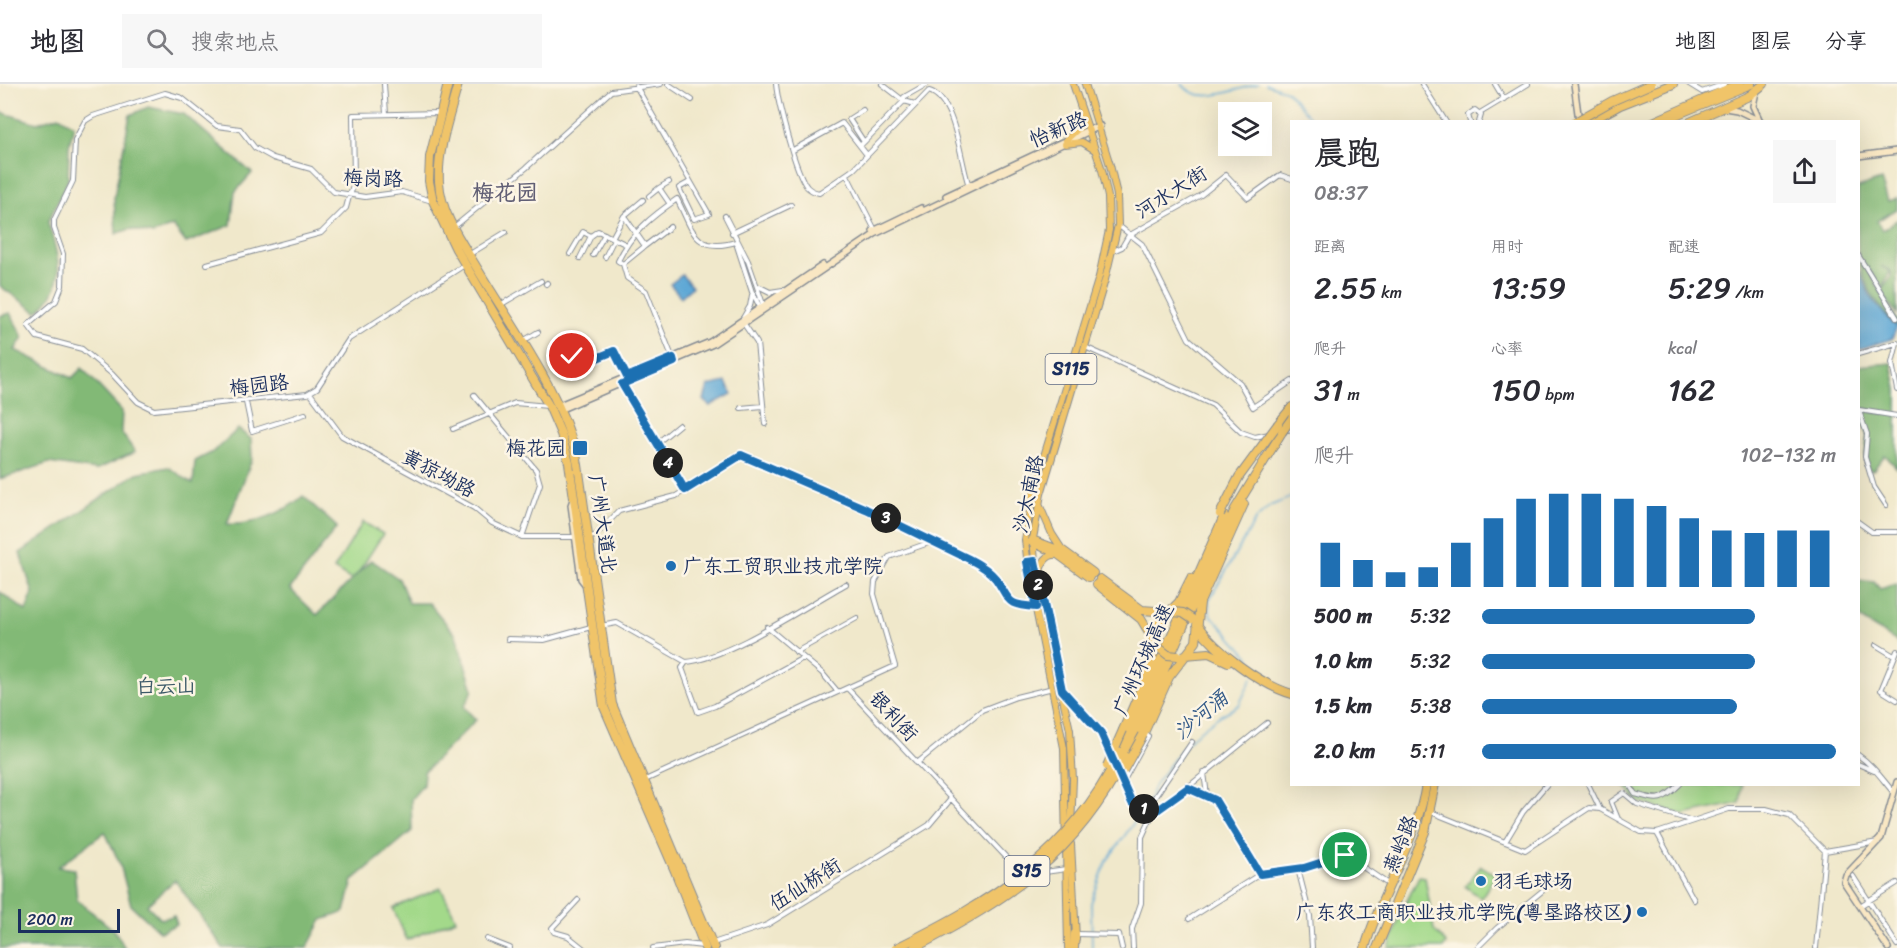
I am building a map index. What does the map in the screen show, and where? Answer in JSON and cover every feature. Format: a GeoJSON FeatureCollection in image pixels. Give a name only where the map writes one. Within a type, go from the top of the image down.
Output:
{"type":"FeatureCollection","features":[{"type":"Feature","properties":{"kind":"highway","name":"广州大道北"},"geometry":{"type":"LineString","coordinates":[[448,84],[429,169],[433,201],[458,244],[469,255],[521,342],[575,447],[588,537],[604,707],[649,800],[709,946]]}},
{"type":"Feature","properties":{"kind":"highway","name":"广州大道北"},"geometry":{"type":"LineString","coordinates":[[458,84],[448,121],[439,177],[443,205],[453,227],[465,265],[555,408],[567,454],[585,584],[595,626]]}},
{"type":"Feature","properties":{"kind":"highway"},"geometry":{"type":"LineString","coordinates":[[1580,120],[1612,101],[1651,84]]}},
{"type":"Feature","properties":{"kind":"highway"},"geometry":{"type":"LineString","coordinates":[[1592,120],[1620,105],[1673,84]]}},
{"type":"Feature","properties":{"kind":"highway"},"geometry":{"type":"LineString","coordinates":[[1658,120],[1739,84]]}},
{"type":"Feature","properties":{"kind":"highway"},"geometry":{"type":"LineString","coordinates":[[1664,120],[1751,84]]}},
{"type":"Feature","properties":{"kind":"highway"},"geometry":{"type":"LineString","coordinates":[[1695,120],[1741,99],[1764,84]]}},
{"type":"Feature","properties":{"kind":"highway","name":"广州环城高速"},"geometry":{"type":"LineString","coordinates":[[914,948],[975,916],[1015,890],[1054,857],[1080,829],[1104,795],[1245,476],[1290,410]]}},
{"type":"Feature","properties":{"kind":"highway","name":"广州环城高速"},"geometry":{"type":"LineString","coordinates":[[1280,428],[1290,420]]}},
{"type":"Feature","properties":{"kind":"highway"},"geometry":{"type":"LineString","coordinates":[[1280,428],[1234,486],[1183,596],[1171,611],[1158,616],[1142,610],[1099,581],[1146,626],[1155,642],[1168,654],[1204,652],[1217,655],[1271,690],[1290,695]]}},
{"type":"Feature","properties":{"kind":"highway"},"geometry":{"type":"LineString","coordinates":[[1198,636],[1195,617],[1202,598],[1280,428]]}},
{"type":"Feature","properties":{"kind":"highway"},"geometry":{"type":"LineString","coordinates":[[1061,553],[1091,575]]}},
{"type":"Feature","properties":{"kind":"highway"},"geometry":{"type":"LineString","coordinates":[[1171,611],[1195,617],[1208,641]]}},
{"type":"Feature","properties":{"kind":"highway"},"geometry":{"type":"LineString","coordinates":[[1066,834],[1107,766],[1148,673],[1158,616]]}},
{"type":"Feature","properties":{"kind":"highway"},"geometry":{"type":"LineString","coordinates":[[1080,829],[1110,790],[1133,754],[1176,665],[1198,636],[1195,617]]}},
{"type":"Feature","properties":{"kind":"highway"},"geometry":{"type":"LineString","coordinates":[[1198,627],[1208,641],[1269,684],[1290,695]]}},
{"type":"Feature","properties":{"kind":"highway"},"geometry":{"type":"LineString","coordinates":[[1176,665],[1188,657],[1204,652]]}},
{"type":"Feature","properties":{"kind":"highway","name":"广州环城高速"},"geometry":{"type":"LineString","coordinates":[[896,948],[995,895],[1036,864],[1066,834],[1123,754]]}},
{"type":"Feature","properties":{"kind":"highway","name":"燕岭路"},"geometry":{"type":"LineString","coordinates":[[1365,948],[1388,884],[1420,809],[1426,786]]}},
{"type":"Feature","properties":{"kind":"highway","name":"燕岭路"},"geometry":{"type":"LineString","coordinates":[[1377,948],[1431,812],[1436,786]]}},
{"type":"Feature","properties":{"kind":"highway"},"geometry":{"type":"LineString","coordinates":[[1075,934],[1076,948]]}},
{"type":"Feature","properties":{"kind":"main road"},"geometry":{"type":"LineString","coordinates":[[1075,84],[1079,87],[1083,84]]}},
{"type":"Feature","properties":{"kind":"main road","name":"沙太南路"},"geometry":{"type":"LineString","coordinates":[[1075,84],[1108,197],[1109,222],[1106,251],[1033,492],[1025,540],[1062,690],[1072,748],[1075,844],[1072,862],[1075,934]]}},
{"type":"Feature","properties":{"kind":"main road","name":"S115"},"geometry":{"type":"LineString","coordinates":[[1083,84],[1100,126]]}},
{"type":"Feature","properties":{"kind":"main road"},"geometry":{"type":"LineString","coordinates":[[1574,84],[1577,120]]}},
{"type":"Feature","properties":{"kind":"main road"},"geometry":{"type":"LineString","coordinates":[[1757,87],[1753,106],[1760,120]]}},
{"type":"Feature","properties":{"kind":"main road"},"geometry":{"type":"LineString","coordinates":[[1066,142],[1080,127],[1082,107]]}},
{"type":"Feature","properties":{"kind":"main road"},"geometry":{"type":"LineString","coordinates":[[1720,109],[1737,110],[1759,120]]}},
{"type":"Feature","properties":{"kind":"main road","name":"沙太南路"},"geometry":{"type":"LineString","coordinates":[[1066,869],[1062,853],[1065,807],[1064,748],[1054,688],[1036,607],[1031,562],[1039,503],[1113,251],[1118,225],[1115,187],[1100,126]]}},
{"type":"Feature","properties":{"kind":"main road","name":"怡新路"},"geometry":{"type":"LineString","coordinates":[[775,300],[787,289],[875,230],[1100,126]]}},
{"type":"Feature","properties":{"kind":"main road"},"geometry":{"type":"LineString","coordinates":[[1066,142],[1086,143],[1097,155]]}},
{"type":"Feature","properties":{"kind":"main road","name":"怡新路"},"geometry":{"type":"LineString","coordinates":[[555,408],[713,344],[875,234],[1066,142]]}},
{"type":"Feature","properties":{"kind":"main road"},"geometry":{"type":"LineString","coordinates":[[1860,156],[1897,151]]}},
{"type":"Feature","properties":{"kind":"main road","name":"怡新路"},"geometry":{"type":"LineString","coordinates":[[555,408],[622,384],[674,360]]}},
{"type":"Feature","properties":{"kind":"main road"},"geometry":{"type":"LineString","coordinates":[[574,498],[571,504],[575,537],[581,579],[585,584]]}},
{"type":"Feature","properties":{"kind":"main road"},"geometry":{"type":"LineString","coordinates":[[1039,503],[1061,553]]}},
{"type":"Feature","properties":{"kind":"main road"},"geometry":{"type":"LineString","coordinates":[[1025,540],[1061,553]]}},
{"type":"Feature","properties":{"kind":"main road"},"geometry":{"type":"LineString","coordinates":[[1037,582],[1042,563],[1050,556],[1061,553]]}},
{"type":"Feature","properties":{"kind":"main road"},"geometry":{"type":"LineString","coordinates":[[1888,948],[1845,885],[1844,879],[1878,842],[1897,782]]}},
{"type":"Feature","properties":{"kind":"main road"},"geometry":{"type":"LineString","coordinates":[[1066,869],[1068,948]]}},
{"type":"Feature","properties":{"kind":"street"},"geometry":{"type":"LineString","coordinates":[[384,84],[386,114]]}},
{"type":"Feature","properties":{"kind":"street"},"geometry":{"type":"LineString","coordinates":[[453,227],[526,168],[611,91],[661,84]]}},
{"type":"Feature","properties":{"kind":"street"},"geometry":{"type":"LineString","coordinates":[[776,84],[793,150],[805,184],[815,192],[819,193],[847,176],[929,91],[936,94],[946,104],[969,186]]}},
{"type":"Feature","properties":{"kind":"street"},"geometry":{"type":"LineString","coordinates":[[882,84],[904,101],[915,104]]}},
{"type":"Feature","properties":{"kind":"street"},"geometry":{"type":"LineString","coordinates":[[860,146],[904,101],[904,97],[927,84]]}},
{"type":"Feature","properties":{"kind":"street"},"geometry":{"type":"LineString","coordinates":[[1423,84],[1445,120]]}},
{"type":"Feature","properties":{"kind":"street"},"geometry":{"type":"LineString","coordinates":[[1495,84],[1504,99]]}},
{"type":"Feature","properties":{"kind":"street"},"geometry":{"type":"LineString","coordinates":[[1469,120],[1471,111],[1480,113],[1528,84]]}},
{"type":"Feature","properties":{"kind":"street"},"geometry":{"type":"LineString","coordinates":[[1689,84],[1702,92],[1725,84]]}},
{"type":"Feature","properties":{"kind":"street"},"geometry":{"type":"LineString","coordinates":[[673,85],[692,100]]}},
{"type":"Feature","properties":{"kind":"street"},"geometry":{"type":"LineString","coordinates":[[636,86],[709,214],[694,219],[679,188],[690,182]]}},
{"type":"Feature","properties":{"kind":"street","name":"梅岗路"},"geometry":{"type":"LineString","coordinates":[[28,325],[56,301],[64,279],[63,254],[54,224],[73,181],[75,140],[80,127],[93,116],[165,93],[182,98],[217,126],[240,129],[255,148],[273,158],[311,169],[334,192],[365,197],[402,192],[433,201]]}},
{"type":"Feature","properties":{"kind":"street"},"geometry":{"type":"LineString","coordinates":[[863,110],[849,119],[864,142]]}},
{"type":"Feature","properties":{"kind":"street"},"geometry":{"type":"LineString","coordinates":[[207,264],[321,233],[346,208],[354,181],[353,116],[440,113],[448,121]]}},
{"type":"Feature","properties":{"kind":"street"},"geometry":{"type":"LineString","coordinates":[[1479,120],[1480,113]]}},
{"type":"Feature","properties":{"kind":"street"},"geometry":{"type":"LineString","coordinates":[[793,150],[842,123],[867,155]]}},
{"type":"Feature","properties":{"kind":"street","name":"河水大街"},"geometry":{"type":"LineString","coordinates":[[1129,235],[1202,195],[1226,175],[1248,198],[1282,174],[1290,178]]}},
{"type":"Feature","properties":{"kind":"street"},"geometry":{"type":"LineString","coordinates":[[847,176],[875,230]]}},
{"type":"Feature","properties":{"kind":"street"},"geometry":{"type":"LineString","coordinates":[[649,196],[669,182]]}},
{"type":"Feature","properties":{"kind":"street"},"geometry":{"type":"LineString","coordinates":[[659,188],[670,204]]}},
{"type":"Feature","properties":{"kind":"street"},"geometry":{"type":"LineString","coordinates":[[674,360],[646,291],[627,278],[623,264],[618,261],[625,244],[646,221],[677,199],[695,237],[706,246],[720,247],[736,242]]}},
{"type":"Feature","properties":{"kind":"street"},"geometry":{"type":"LineString","coordinates":[[605,257],[624,216],[643,200]]}},
{"type":"Feature","properties":{"kind":"street"},"geometry":{"type":"LineString","coordinates":[[732,233],[791,205]]}},
{"type":"Feature","properties":{"kind":"street"},"geometry":{"type":"LineString","coordinates":[[624,216],[645,246]]}},
{"type":"Feature","properties":{"kind":"street"},"geometry":{"type":"LineString","coordinates":[[725,216],[752,291],[763,308]]}},
{"type":"Feature","properties":{"kind":"street"},"geometry":{"type":"LineString","coordinates":[[1118,225],[1142,244],[1189,339],[1240,383],[1253,407],[1290,382]]}},
{"type":"Feature","properties":{"kind":"street"},"geometry":{"type":"LineString","coordinates":[[623,264],[670,227]]}},
{"type":"Feature","properties":{"kind":"street"},"geometry":{"type":"LineString","coordinates":[[580,258],[591,236],[598,231],[625,244]]}},
{"type":"Feature","properties":{"kind":"street"},"geometry":{"type":"LineString","coordinates":[[465,265],[469,255],[506,232]]}},
{"type":"Feature","properties":{"kind":"street"},"geometry":{"type":"LineString","coordinates":[[570,254],[583,232],[591,236]]}},
{"type":"Feature","properties":{"kind":"street"},"geometry":{"type":"LineString","coordinates":[[594,255],[605,234]]}},
{"type":"Feature","properties":{"kind":"street"},"geometry":{"type":"LineString","coordinates":[[1113,251],[1122,247],[1129,235]]}},
{"type":"Feature","properties":{"kind":"street"},"geometry":{"type":"LineString","coordinates":[[736,242],[746,256],[757,283],[763,308]]}},
{"type":"Feature","properties":{"kind":"street"},"geometry":{"type":"LineString","coordinates":[[1860,258],[1897,318]]}},
{"type":"Feature","properties":{"kind":"street","name":"梅园路"},"geometry":{"type":"LineString","coordinates":[[28,325],[37,337],[70,344],[85,351],[117,378],[138,402],[149,409],[167,410],[246,402],[310,393],[319,385],[349,339],[465,265]]}},
{"type":"Feature","properties":{"kind":"street"},"geometry":{"type":"LineString","coordinates":[[499,305],[545,283]]}},
{"type":"Feature","properties":{"kind":"street"},"geometry":{"type":"LineString","coordinates":[[757,283],[768,292],[787,289]]}},
{"type":"Feature","properties":{"kind":"street"},"geometry":{"type":"LineString","coordinates":[[752,291],[750,306],[741,324],[757,340],[765,424]]}},
{"type":"Feature","properties":{"kind":"street"},"geometry":{"type":"LineString","coordinates":[[521,342],[538,332]]}},
{"type":"Feature","properties":{"kind":"street"},"geometry":{"type":"LineString","coordinates":[[1897,343],[1892,367],[1897,390]]}},
{"type":"Feature","properties":{"kind":"street"},"geometry":{"type":"LineString","coordinates":[[1860,353],[1897,343]]}},
{"type":"Feature","properties":{"kind":"street"},"geometry":{"type":"LineString","coordinates":[[1085,347],[1212,405],[1241,432],[1255,437],[1290,429]]}},
{"type":"Feature","properties":{"kind":"street"},"geometry":{"type":"LineString","coordinates":[[572,356],[578,366],[614,351],[627,377]]}},
{"type":"Feature","properties":{"kind":"street"},"geometry":{"type":"LineString","coordinates":[[1894,352],[1897,358]]}},
{"type":"Feature","properties":{"kind":"street"},"geometry":{"type":"LineString","coordinates":[[622,384],[685,490]]}},
{"type":"Feature","properties":{"kind":"street","name":"黄猄坳路"},"geometry":{"type":"LineString","coordinates":[[310,393],[342,436],[474,508],[492,523],[522,537],[575,537]]}},
{"type":"Feature","properties":{"kind":"street"},"geometry":{"type":"LineString","coordinates":[[474,395],[488,414],[514,441],[522,455],[533,463],[537,472],[540,484],[537,497],[522,537]]}},
{"type":"Feature","properties":{"kind":"street"},"geometry":{"type":"LineString","coordinates":[[246,402],[252,431],[305,414]]}},
{"type":"Feature","properties":{"kind":"street"},"geometry":{"type":"LineString","coordinates":[[453,429],[515,403],[555,408]]}},
{"type":"Feature","properties":{"kind":"street"},"geometry":{"type":"LineString","coordinates":[[741,408],[763,406]]}},
{"type":"Feature","properties":{"kind":"street"},"geometry":{"type":"LineString","coordinates":[[1860,412],[1897,416]]}},
{"type":"Feature","properties":{"kind":"street"},"geometry":{"type":"LineString","coordinates":[[1860,415],[1867,434],[1864,457],[1875,487],[1886,505]]}},
{"type":"Feature","properties":{"kind":"street"},"geometry":{"type":"LineString","coordinates":[[656,444],[679,425]]}},
{"type":"Feature","properties":{"kind":"street"},"geometry":{"type":"LineString","coordinates":[[588,537],[595,536],[619,511],[676,496],[741,455],[934,541],[983,567],[996,579],[1006,599],[1015,606],[1036,607]]}},
{"type":"Feature","properties":{"kind":"street"},"geometry":{"type":"LineString","coordinates":[[1860,523],[1872,532],[1897,532]]}},
{"type":"Feature","properties":{"kind":"street"},"geometry":{"type":"LineString","coordinates":[[847,688],[896,666],[874,594],[875,582],[884,564],[890,556],[934,541]]}},
{"type":"Feature","properties":{"kind":"street"},"geometry":{"type":"LineString","coordinates":[[508,639],[544,640],[595,626],[617,623],[686,662],[711,657],[846,584]]}},
{"type":"Feature","properties":{"kind":"street"},"geometry":{"type":"LineString","coordinates":[[796,652],[857,618]]}},
{"type":"Feature","properties":{"kind":"street"},"geometry":{"type":"LineString","coordinates":[[767,627],[822,673],[838,692]]}},
{"type":"Feature","properties":{"kind":"street"},"geometry":{"type":"LineString","coordinates":[[1876,645],[1895,654],[1881,690],[1897,700]]}},
{"type":"Feature","properties":{"kind":"street"},"geometry":{"type":"LineString","coordinates":[[686,662],[682,668],[684,677],[698,712],[715,706],[803,658]]}},
{"type":"Feature","properties":{"kind":"street","name":"银利街"},"geometry":{"type":"LineString","coordinates":[[641,782],[847,688],[1019,872],[1026,874],[1066,869]]}},
{"type":"Feature","properties":{"kind":"street"},"geometry":{"type":"LineString","coordinates":[[917,763],[985,708],[1054,688]]}},
{"type":"Feature","properties":{"kind":"street"},"geometry":{"type":"LineString","coordinates":[[1062,690],[1101,733],[1132,803],[1153,813]]}},
{"type":"Feature","properties":{"kind":"street"},"geometry":{"type":"LineString","coordinates":[[1133,948],[1132,929],[1141,903],[1142,837],[1153,813],[1188,788],[1267,723]]}},
{"type":"Feature","properties":{"kind":"street"},"geometry":{"type":"LineString","coordinates":[[1123,782],[1148,736]]}},
{"type":"Feature","properties":{"kind":"street"},"geometry":{"type":"LineString","coordinates":[[1146,810],[1192,742]]}},
{"type":"Feature","properties":{"kind":"street"},"geometry":{"type":"LineString","coordinates":[[1860,756],[1873,764],[1875,772]]}},
{"type":"Feature","properties":{"kind":"street"},"geometry":{"type":"LineString","coordinates":[[1860,765],[1875,772],[1894,793]]}},
{"type":"Feature","properties":{"kind":"street"},"geometry":{"type":"LineString","coordinates":[[1204,773],[1207,796]]}},
{"type":"Feature","properties":{"kind":"street"},"geometry":{"type":"LineString","coordinates":[[1505,842],[1523,812],[1545,786]]}},
{"type":"Feature","properties":{"kind":"street"},"geometry":{"type":"LineString","coordinates":[[1589,786],[1600,809]]}},
{"type":"Feature","properties":{"kind":"street"},"geometry":{"type":"LineString","coordinates":[[1630,786],[1635,794],[1656,800],[1664,799],[1678,786]]}},
{"type":"Feature","properties":{"kind":"street"},"geometry":{"type":"LineString","coordinates":[[1188,788],[1215,800],[1260,874]]}},
{"type":"Feature","properties":{"kind":"street"},"geometry":{"type":"LineString","coordinates":[[1618,820],[1611,802],[1624,793],[1636,804],[1694,821]]}},
{"type":"Feature","properties":{"kind":"street","name":"伍仙桥街"},"geometry":{"type":"LineString","coordinates":[[653,948],[685,944],[709,946],[767,925],[929,825],[951,799]]}},
{"type":"Feature","properties":{"kind":"street"},"geometry":{"type":"LineString","coordinates":[[1431,812],[1525,850],[1589,808],[1600,809],[1641,832],[1658,833],[1729,809],[1766,809],[1790,815],[1825,851],[1816,948]]}},
{"type":"Feature","properties":{"kind":"street"},"geometry":{"type":"LineString","coordinates":[[1658,833],[1694,900]]}},
{"type":"Feature","properties":{"kind":"street"},"geometry":{"type":"LineString","coordinates":[[1825,851],[1878,842]]}},
{"type":"Feature","properties":{"kind":"street"},"geometry":{"type":"LineString","coordinates":[[1189,919],[1260,874],[1298,869],[1345,855],[1388,884]]}},
{"type":"Feature","properties":{"kind":"street"},"geometry":{"type":"LineString","coordinates":[[1298,869],[1310,916],[1312,948]]}},
{"type":"Feature","properties":{"kind":"street"},"geometry":{"type":"LineString","coordinates":[[1853,876],[1897,945]]}},
{"type":"Feature","properties":{"kind":"street"},"geometry":{"type":"LineString","coordinates":[[1478,948],[1497,928],[1552,883]]}},
{"type":"Feature","properties":{"kind":"street"},"geometry":{"type":"LineString","coordinates":[[1860,906],[1897,884]]}},
{"type":"Feature","properties":{"kind":"street"},"geometry":{"type":"LineString","coordinates":[[578,900],[552,928],[554,932],[568,936],[583,948]]}},
{"type":"Feature","properties":{"kind":"street"},"geometry":{"type":"LineString","coordinates":[[1075,934],[1119,935],[1122,948]]}},
{"type":"Feature","properties":{"kind":"street"},"geometry":{"type":"LineString","coordinates":[[487,939],[510,948]]}},
{"type":"Feature","properties":{"kind":"green space"},"geometry":{"type":"Polygon","coordinates":[[[148,107],[184,114],[252,173],[235,192],[231,225],[186,243],[173,226],[153,234],[130,229],[116,234],[114,197],[130,115],[148,107]]]}},
{"type":"Feature","properties":{"kind":"green space"},"geometry":{"type":"Polygon","coordinates":[[[0,112],[37,123],[59,116],[74,125],[69,146],[68,180],[48,222],[57,259],[57,281],[47,302],[37,312],[0,286],[0,112]]]}},
{"type":"Feature","properties":{"kind":"green space"},"geometry":{"type":"Polygon","coordinates":[[[1881,180],[1888,201],[1897,198],[1897,209],[1877,221],[1882,230],[1897,220],[1897,314],[1881,291],[1891,277],[1891,271],[1881,266],[1890,272],[1882,287],[1865,264],[1897,321],[1897,326],[1871,292],[1864,278],[1860,263],[1860,187],[1881,180]]]}},
{"type":"Feature","properties":{"kind":"green space"},"geometry":{"type":"Polygon","coordinates":[[[10,313],[23,337],[15,350],[72,378],[82,368],[122,411],[121,432],[135,452],[96,470],[49,463],[0,479],[0,316],[10,313]]]}},
{"type":"Feature","properties":{"kind":"green space"},"geometry":{"type":"Polygon","coordinates":[[[1892,363],[1897,390],[1897,468],[1885,455],[1873,470],[1869,470],[1865,457],[1867,434],[1860,410],[1887,414],[1861,408],[1860,366],[1892,363]]]}},
{"type":"Feature","properties":{"kind":"green space","name":"白云山"},"geometry":{"type":"Polygon","coordinates":[[[238,429],[251,439],[252,459],[227,524],[247,523],[268,517],[303,496],[337,527],[290,589],[317,615],[371,560],[399,579],[409,603],[429,603],[456,635],[473,690],[464,707],[476,720],[424,772],[423,785],[411,799],[412,831],[353,880],[345,912],[322,920],[307,948],[223,948],[175,880],[147,905],[161,919],[174,916],[177,924],[160,932],[131,905],[120,864],[105,832],[58,867],[74,869],[77,900],[115,931],[125,948],[0,948],[0,592],[26,611],[33,593],[20,553],[137,473],[168,467],[193,484],[195,461],[213,452],[238,429]]]}},
{"type":"Feature","properties":{"kind":"green space"},"geometry":{"type":"Polygon","coordinates":[[[363,522],[383,534],[353,581],[334,569],[363,522]]]}},
{"type":"Feature","properties":{"kind":"green space"},"geometry":{"type":"Polygon","coordinates":[[[1860,580],[1874,582],[1880,589],[1897,584],[1897,642],[1860,619],[1860,580]]]}},
{"type":"Feature","properties":{"kind":"green space"},"geometry":{"type":"Polygon","coordinates":[[[1625,786],[1742,786],[1740,803],[1684,815],[1638,802],[1625,786]]]}},
{"type":"Feature","properties":{"kind":"green space","name":"羽毛球场"},"geometry":{"type":"Polygon","coordinates":[[[1481,866],[1496,875],[1481,898],[1465,886],[1481,866]]]}},
{"type":"Feature","properties":{"kind":"green space"},"geometry":{"type":"Polygon","coordinates":[[[1419,876],[1425,877],[1434,930],[1446,943],[1443,948],[1389,948],[1400,915],[1419,876]]]}},
{"type":"Feature","properties":{"kind":"green space"},"geometry":{"type":"Polygon","coordinates":[[[441,888],[456,919],[407,940],[393,908],[441,888]]]}},
{"type":"Feature","properties":{"kind":"water"},"geometry":{"type":"Polygon","coordinates":[[[1860,273],[1874,302],[1897,327],[1892,339],[1860,349],[1860,273]]]}},
{"type":"Feature","properties":{"kind":"water"},"geometry":{"type":"Polygon","coordinates":[[[682,275],[692,287],[681,297],[670,284],[682,275]]]}},
{"type":"Feature","properties":{"kind":"water"},"geometry":{"type":"Polygon","coordinates":[[[726,382],[732,394],[710,406],[704,400],[708,386],[726,382]]]}},
{"type":"Feature","properties":{"kind":"waterway","name":"沙河涌"},"geometry":{"type":"LineString","coordinates":[[1182,84],[1189,91],[1207,95],[1258,84]]}},
{"type":"Feature","properties":{"kind":"waterway","name":"沙河涌"},"geometry":{"type":"LineString","coordinates":[[1266,84],[1287,91],[1312,120]]}},
{"type":"Feature","properties":{"kind":"waterway","name":"沙河涌"},"geometry":{"type":"LineString","coordinates":[[1255,671],[1249,657],[1210,614],[1209,600],[1256,519],[1270,506],[1290,498]]}},
{"type":"Feature","properties":{"kind":"waterway","name":"沙河涌"},"geometry":{"type":"LineString","coordinates":[[1092,948],[1091,903],[1106,862],[1145,807],[1156,783],[1178,754],[1191,738],[1218,717],[1239,705],[1252,678]]}},
{"type":"Feature","properties":{"kind":"place","name":"梅花园"},"geometry":{"type":"Point","coordinates":[580,448]}},
{"type":"Feature","properties":{"kind":"place","name":"广东工贸职业技术学院"},"geometry":{"type":"Point","coordinates":[671,566]}},
{"type":"Feature","properties":{"kind":"place","name":"羽毛球场"},"geometry":{"type":"Point","coordinates":[1481,881]}},
{"type":"Feature","properties":{"kind":"place","name":"广东农工商职业技术学院(粤垦路校区)"},"geometry":{"type":"Point","coordinates":[1642,912]}},
{"type":"Feature","properties":{"kind":"district","name":"梅花园"},"geometry":{"type":"Point","coordinates":[505,192]}},
{"type":"Feature","properties":{"kind":"route"},"geometry":{"type":"LineString","coordinates":[[572,356],[578,366],[614,351],[627,377],[673,358],[674,362],[622,384],[685,490],[741,455],[866,509],[969,559],[983,567],[996,579],[1006,599],[1015,606],[1036,607],[1027,562],[1035,561],[1037,582],[1062,690],[1096,725],[1106,740],[1132,803],[1153,813],[1188,788],[1215,800],[1260,874],[1304,868],[1345,855]]}}]}
